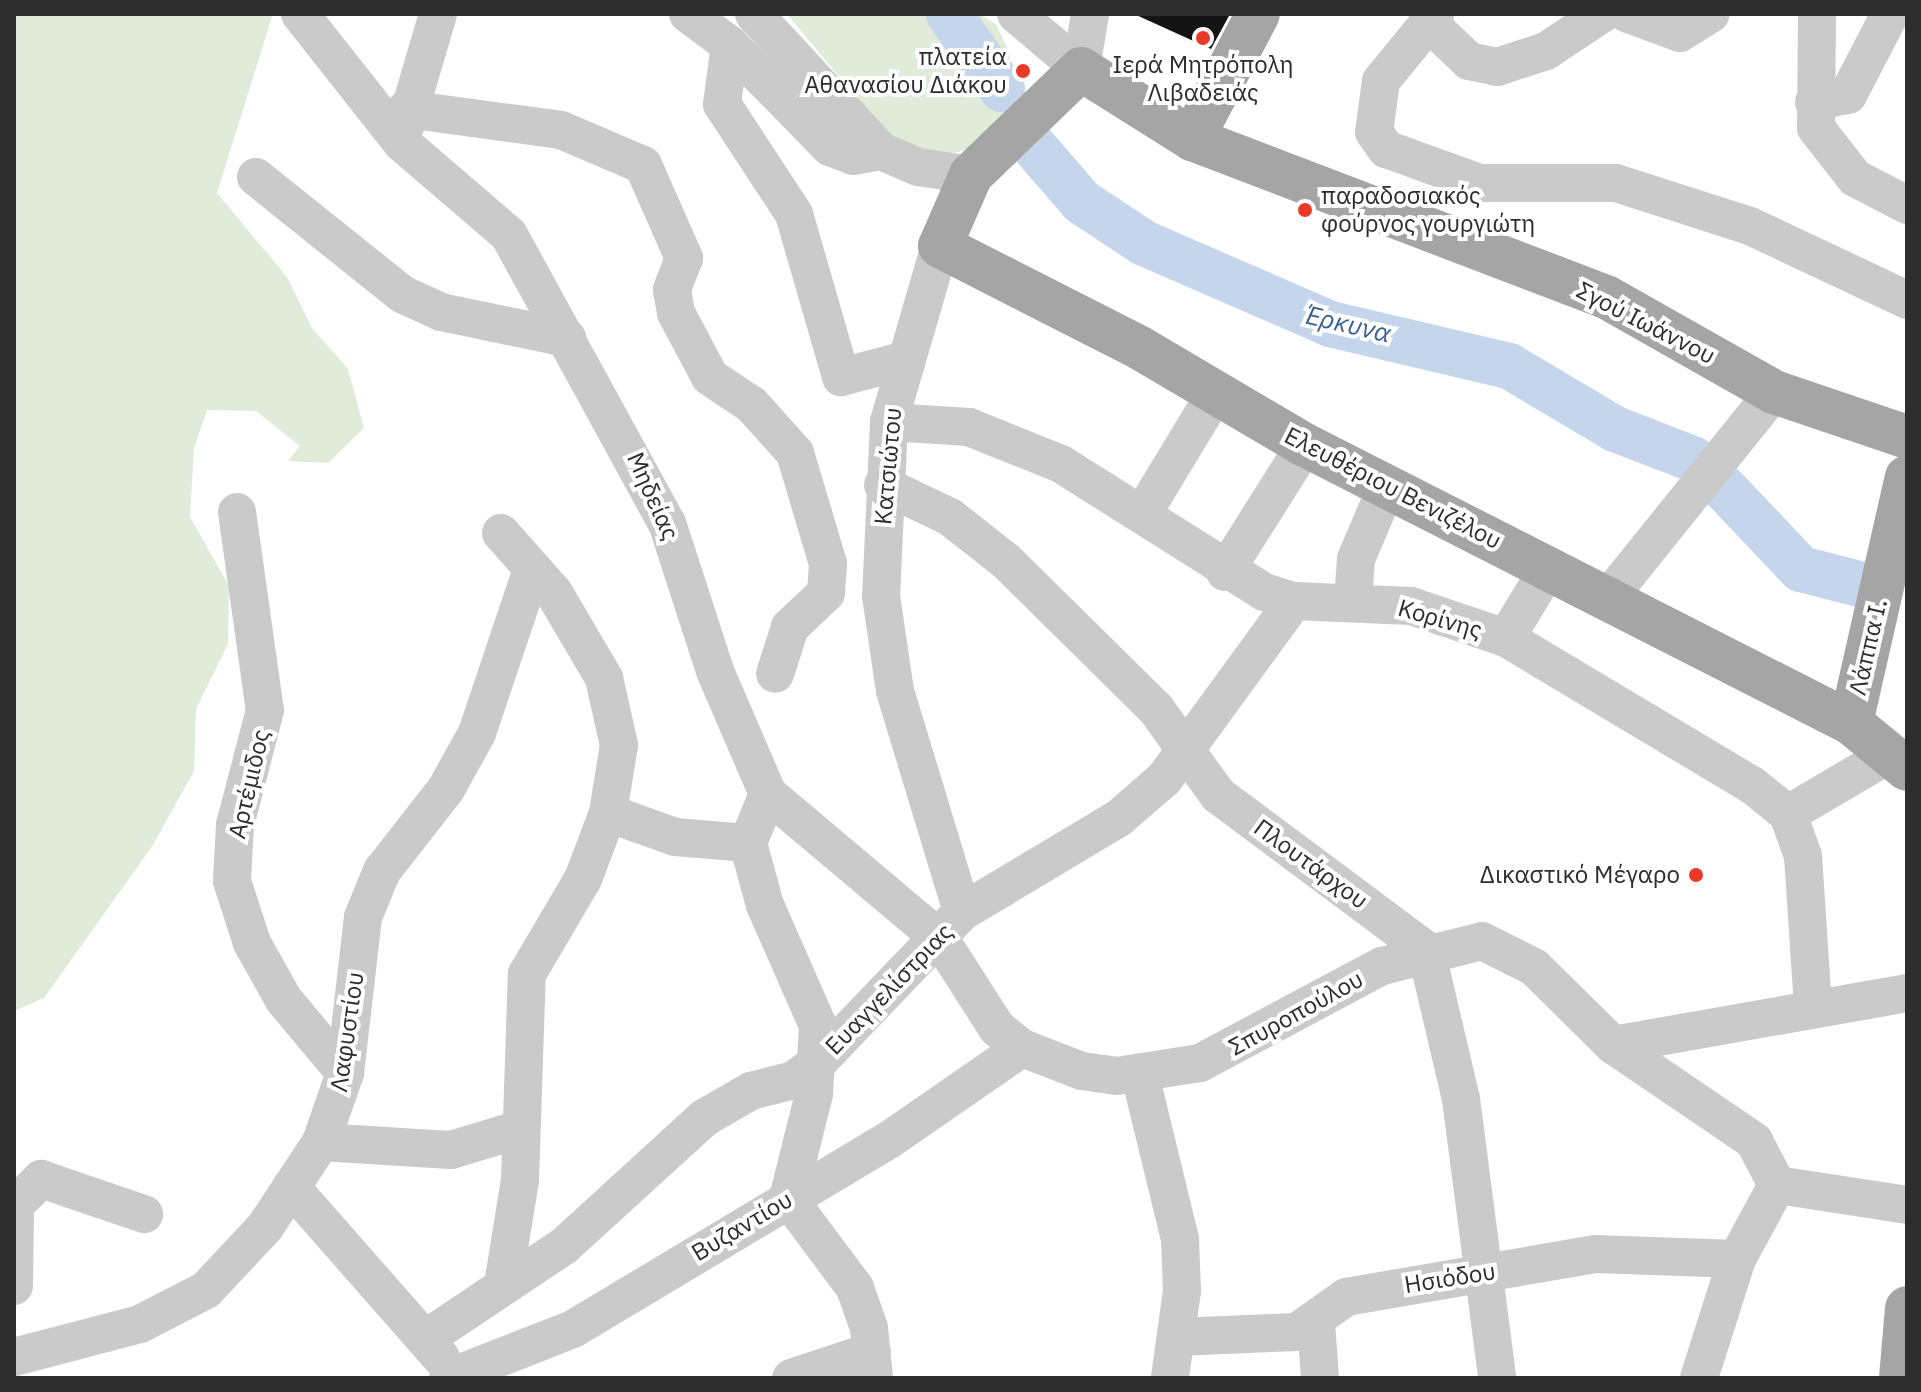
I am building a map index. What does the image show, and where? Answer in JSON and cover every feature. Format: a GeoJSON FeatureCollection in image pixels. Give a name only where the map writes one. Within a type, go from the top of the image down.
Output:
{"type":"FeatureCollection","features":[{"type":"Feature","properties":{"kind":"main road"},"geometry":{"type":"LineString","coordinates":[[1192,139],[1258,14]]}},
{"type":"Feature","properties":{"kind":"main road","name":"Σγού Ιωάννου"},"geometry":{"type":"LineString","coordinates":[[1081,69],[1192,139],[1606,297],[1774,392],[1907,437]]}},
{"type":"Feature","properties":{"kind":"main road","name":"Κατσιώτου"},"geometry":{"type":"LineString","coordinates":[[940,246],[971,175],[1081,69]]}},
{"type":"Feature","properties":{"kind":"main road","name":"Ελευθέριου Βενιζέλου"},"geometry":{"type":"LineString","coordinates":[[940,246],[1305,445],[1609,597],[1851,723],[1899,761]]}},
{"type":"Feature","properties":{"kind":"main road","name":"Λάππα Ι."},"geometry":{"type":"LineString","coordinates":[[1851,723],[1898,559],[1907,477]]}},
{"type":"Feature","properties":{"kind":"main road"},"geometry":{"type":"LineString","coordinates":[[1901,1378],[1907,1308]]}},
{"type":"Feature","properties":{"kind":"street","name":"Μηδείας"},"geometry":{"type":"LineString","coordinates":[[300,14],[509,235],[667,523],[715,671],[768,794]]}},
{"type":"Feature","properties":{"kind":"street"},"geometry":{"type":"LineString","coordinates":[[438,14],[404,126],[561,130],[643,165],[684,258],[672,290],[676,313],[710,377],[752,405],[795,453],[828,564],[826,593],[790,627],[775,674]]}},
{"type":"Feature","properties":{"kind":"street"},"geometry":{"type":"LineString","coordinates":[[688,14],[730,45],[830,147],[853,156],[881,151]]}},
{"type":"Feature","properties":{"kind":"street"},"geometry":{"type":"LineString","coordinates":[[754,14],[881,151],[918,167],[971,175]]}},
{"type":"Feature","properties":{"kind":"street"},"geometry":{"type":"LineString","coordinates":[[1016,14],[1081,69]]}},
{"type":"Feature","properties":{"kind":"street"},"geometry":{"type":"LineString","coordinates":[[1081,69],[1090,14]]}},
{"type":"Feature","properties":{"kind":"street"},"geometry":{"type":"LineString","coordinates":[[1602,14],[1555,47],[1484,66],[1431,18],[1381,81],[1374,132],[1386,149],[1480,183],[1616,183],[1750,226],[1907,300]]}},
{"type":"Feature","properties":{"kind":"street"},"geometry":{"type":"LineString","coordinates":[[1628,14],[1680,33],[1711,14]]}},
{"type":"Feature","properties":{"kind":"street"},"geometry":{"type":"LineString","coordinates":[[1817,14],[1816,128],[1830,152],[1855,178],[1907,205]]}},
{"type":"Feature","properties":{"kind":"street"},"geometry":{"type":"LineString","coordinates":[[1814,102],[1848,95],[1890,14]]}},
{"type":"Feature","properties":{"kind":"street"},"geometry":{"type":"LineString","coordinates":[[730,45],[722,104],[794,214],[841,377],[902,361]]}},
{"type":"Feature","properties":{"kind":"street"},"geometry":{"type":"LineString","coordinates":[[256,177],[402,294],[441,312],[567,338]]}},
{"type":"Feature","properties":{"kind":"street","name":"Κατσιώτου"},"geometry":{"type":"LineString","coordinates":[[940,246],[902,361],[889,422],[883,485],[881,596],[895,691],[951,925]]}},
{"type":"Feature","properties":{"kind":"street"},"geometry":{"type":"LineString","coordinates":[[1609,597],[1774,392]]}},
{"type":"Feature","properties":{"kind":"street"},"geometry":{"type":"LineString","coordinates":[[1143,513],[1215,394]]}},
{"type":"Feature","properties":{"kind":"street","name":"Κορίνης"},"geometry":{"type":"LineString","coordinates":[[889,422],[969,427],[1061,464],[1143,513],[1225,572],[1294,601],[1353,600],[1411,606],[1506,638],[1602,691],[1788,814]]}},
{"type":"Feature","properties":{"kind":"street"},"geometry":{"type":"LineString","coordinates":[[1225,572],[1305,445]]}},
{"type":"Feature","properties":{"kind":"street","name":"Πλουτάρχου"},"geometry":{"type":"LineString","coordinates":[[883,485],[950,517],[1006,561],[1156,709],[1188,747],[1218,795],[1426,950]]}},
{"type":"Feature","properties":{"kind":"street"},"geometry":{"type":"LineString","coordinates":[[1353,600],[1356,559],[1387,486]]}},
{"type":"Feature","properties":{"kind":"street","name":"Αρτέμιδος"},"geometry":{"type":"LineString","coordinates":[[237,512],[265,710],[235,825],[232,881],[252,943],[284,1000],[345,1073]]}},
{"type":"Feature","properties":{"kind":"street"},"geometry":{"type":"LineString","coordinates":[[501,533],[572,619],[604,678],[619,745],[608,813],[583,879],[527,974],[517,1130],[520,1180],[503,1285]]}},
{"type":"Feature","properties":{"kind":"street"},"geometry":{"type":"LineString","coordinates":[[1506,638],[1549,567]]}},
{"type":"Feature","properties":{"kind":"street","name":"Λαφυστίου"},"geometry":{"type":"LineString","coordinates":[[14,1357],[140,1324],[206,1290],[291,1187],[321,1142],[345,1073],[363,917],[382,871],[446,789],[477,733],[532,570]]}},
{"type":"Feature","properties":{"kind":"street","name":"Ευαγγελίστριας"},"geometry":{"type":"LineString","coordinates":[[425,1339],[564,1246],[704,1118],[751,1091],[794,1080],[819,1061],[951,925],[1119,818],[1188,747],[1294,601]]}},
{"type":"Feature","properties":{"kind":"street"},"geometry":{"type":"LineString","coordinates":[[1813,1008],[1803,856],[1788,814],[1899,761]]}},
{"type":"Feature","properties":{"kind":"street"},"geometry":{"type":"LineString","coordinates":[[791,1378],[873,1364],[855,1288],[788,1198],[819,1061],[818,1026],[765,905],[748,843],[768,794],[951,925]]}},
{"type":"Feature","properties":{"kind":"street"},"geometry":{"type":"LineString","coordinates":[[608,813],[675,837],[748,843]]}},
{"type":"Feature","properties":{"kind":"street","name":"Σπυροπούλου"},"geometry":{"type":"LineString","coordinates":[[951,925],[997,1028],[1022,1048],[1082,1071],[1140,1075],[1239,1046],[1382,966],[1426,950],[1482,941],[1512,951],[1613,1045],[1754,1141],[1777,1185]]}},
{"type":"Feature","properties":{"kind":"street"},"geometry":{"type":"LineString","coordinates":[[1426,950],[1448,1017],[1497,1378]]}},
{"type":"Feature","properties":{"kind":"street"},"geometry":{"type":"LineString","coordinates":[[1613,1045],[1907,993]]}},
{"type":"Feature","properties":{"kind":"street","name":"Βυζαντίου"},"geometry":{"type":"LineString","coordinates":[[454,1377],[573,1329],[889,1140],[1022,1048]]}},
{"type":"Feature","properties":{"kind":"street"},"geometry":{"type":"LineString","coordinates":[[1140,1075],[1180,1239],[1176,1337],[1170,1378]]}},
{"type":"Feature","properties":{"kind":"street"},"geometry":{"type":"LineString","coordinates":[[321,1142],[451,1150],[517,1130]]}},
{"type":"Feature","properties":{"kind":"street"},"geometry":{"type":"LineString","coordinates":[[14,1286],[15,1205],[41,1179],[144,1214]]}},
{"type":"Feature","properties":{"kind":"street"},"geometry":{"type":"LineString","coordinates":[[1699,1378],[1737,1259],[1777,1185],[1907,1205]]}},
{"type":"Feature","properties":{"kind":"street"},"geometry":{"type":"LineString","coordinates":[[291,1187],[425,1339],[454,1377]]}},
{"type":"Feature","properties":{"kind":"street","name":"Ησιόδου"},"geometry":{"type":"LineString","coordinates":[[1176,1337],[1297,1332],[1316,1323],[1346,1297],[1595,1254],[1737,1259]]}},
{"type":"Feature","properties":{"kind":"street"},"geometry":{"type":"LineString","coordinates":[[1316,1323],[1320,1378]]}},
{"type":"Feature","properties":{"kind":"green space"},"geometry":{"type":"Polygon","coordinates":[[[14,14],[273,14],[217,193],[287,277],[312,328],[348,369],[364,428],[328,463],[288,461],[300,446],[256,411],[207,410],[194,448],[190,517],[229,586],[228,644],[196,709],[194,771],[153,845],[44,998],[14,1011],[14,14]]]}},
{"type":"Feature","properties":{"kind":"green space"},"geometry":{"type":"Polygon","coordinates":[[[787,14],[979,14],[996,24],[1010,54],[1003,118],[968,149],[922,163],[892,140],[787,14]]]}},
{"type":"Feature","properties":{"kind":"building","name":"Ιερά Μητρόπολη Λιβαδειάς"},"geometry":{"type":"Polygon","coordinates":[[[1134,14],[1230,14],[1211,49],[1134,14]]]}},
{"type":"Feature","properties":{"kind":"waterway","name":"Έρκυνα"},"geometry":{"type":"LineString","coordinates":[[949,14],[1002,89]]}},
{"type":"Feature","properties":{"kind":"waterway","name":"Έρκυνα"},"geometry":{"type":"LineString","coordinates":[[1030,142],[1082,202],[1144,243],[1330,324],[1509,366],[1615,429],[1693,459]]}},
{"type":"Feature","properties":{"kind":"waterway","name":"Έρκυνα"},"geometry":{"type":"LineString","coordinates":[[1724,488],[1801,569],[1859,584]]}},
{"type":"Feature","properties":{"kind":"place","name":"Ιερά Μητρόπολη Λιβαδειάς"},"geometry":{"type":"Point","coordinates":[1203,38]}},
{"type":"Feature","properties":{"kind":"place","name":"πλατεία Αθανασίου Διάκου"},"geometry":{"type":"Point","coordinates":[1023,71]}},
{"type":"Feature","properties":{"kind":"place","name":"παραδοσιακός φούρνος γουργιώτη"},"geometry":{"type":"Point","coordinates":[1305,210]}},
{"type":"Feature","properties":{"kind":"place","name":"Δικαστικό Μέγαρο"},"geometry":{"type":"Point","coordinates":[1696,875]}}]}
